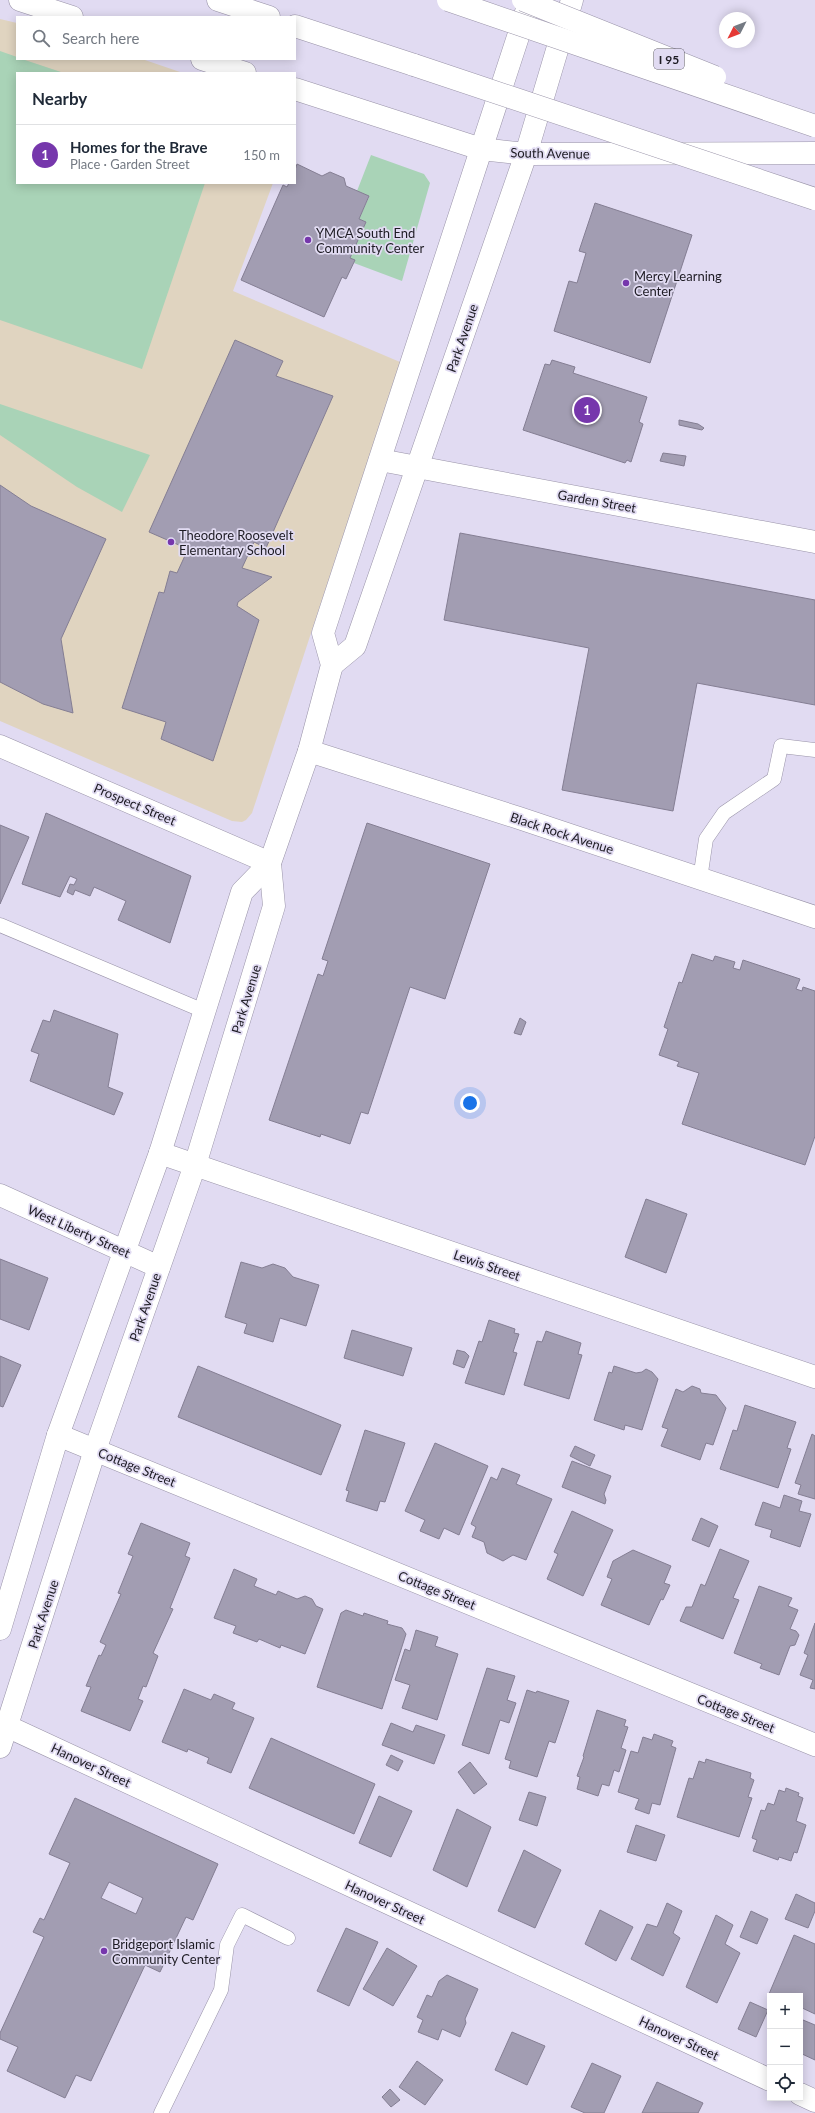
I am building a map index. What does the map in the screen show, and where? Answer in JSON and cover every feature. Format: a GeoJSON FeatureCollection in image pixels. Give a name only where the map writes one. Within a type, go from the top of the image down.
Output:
{"type":"FeatureCollection","features":[{"type":"Feature","properties":{"kind":"main road"},"geometry":{"type":"LineString","coordinates":[[20,0],[69,16]]}},
{"type":"Feature","properties":{"kind":"main road"},"geometry":{"type":"LineString","coordinates":[[218,0],[266,16]]}},
{"type":"Feature","properties":{"kind":"main road"},"geometry":{"type":"LineString","coordinates":[[448,0],[815,126]]}},
{"type":"Feature","properties":{"kind":"main road","name":"I 95"},"geometry":{"type":"LineString","coordinates":[[523,0],[815,117]]}},
{"type":"Feature","properties":{"kind":"main road"},"geometry":{"type":"LineString","coordinates":[[332,665],[323,633],[530,0]]}},
{"type":"Feature","properties":{"kind":"main road","name":"Park Avenue"},"geometry":{"type":"LineString","coordinates":[[0,1747],[4,1725],[96,1450],[195,1165],[274,906],[270,863],[309,751],[332,665],[355,646],[418,469],[526,154],[572,0]]}},
{"type":"Feature","properties":{"kind":"main road"},"geometry":{"type":"LineString","coordinates":[[296,26],[815,199]]}},
{"type":"Feature","properties":{"kind":"main road"},"geometry":{"type":"LineString","coordinates":[[205,60],[242,72]]}},
{"type":"Feature","properties":{"kind":"main road","name":"South Avenue"},"geometry":{"type":"LineString","coordinates":[[296,89],[481,149],[526,154],[815,153]]}},
{"type":"Feature","properties":{"kind":"main road","name":"Garden Street"},"geometry":{"type":"LineString","coordinates":[[380,460],[418,469],[815,542]]}},
{"type":"Feature","properties":{"kind":"main road","name":"Prospect Street"},"geometry":{"type":"LineString","coordinates":[[0,746],[270,863]]}},
{"type":"Feature","properties":{"kind":"main road","name":"Black Rock Avenue"},"geometry":{"type":"LineString","coordinates":[[309,751],[815,917]]}},
{"type":"Feature","properties":{"kind":"main road","name":"Park Avenue"},"geometry":{"type":"LineString","coordinates":[[0,1629],[5,1593],[58,1435],[160,1153],[242,892],[270,863]]}},
{"type":"Feature","properties":{"kind":"main road","name":"Lewis Street"},"geometry":{"type":"LineString","coordinates":[[160,1153],[815,1377]]}},
{"type":"Feature","properties":{"kind":"main road","name":"West Liberty Street"},"geometry":{"type":"LineString","coordinates":[[0,1195],[159,1266]]}},
{"type":"Feature","properties":{"kind":"main road","name":"Cottage Street"},"geometry":{"type":"LineString","coordinates":[[58,1435],[815,1745]]}},
{"type":"Feature","properties":{"kind":"main road","name":"Hanover Street"},"geometry":{"type":"LineString","coordinates":[[4,1725],[767,2079]]}},
{"type":"Feature","properties":{"kind":"main road"},"geometry":{"type":"LineString","coordinates":[[803,2095],[815,2101]]}},
{"type":"Feature","properties":{"kind":"lane"},"geometry":{"type":"LineString","coordinates":[[700,879],[706,839],[724,813],[774,779],[781,746],[815,750]]}},
{"type":"Feature","properties":{"kind":"lane"},"geometry":{"type":"LineString","coordinates":[[0,925],[204,1011]]}},
{"type":"Feature","properties":{"kind":"lane"},"geometry":{"type":"LineString","coordinates":[[161,2113],[221,1990],[227,1945],[242,1915],[288,1938]]}},
{"type":"Feature","properties":{"kind":"shaded area","name":"Theodore Roosevelt Elementary School"},"geometry":{"type":"Polygon","coordinates":[[[0,19],[16,23],[16,60],[145,60],[180,72],[16,72],[16,184],[273,184],[233,291],[400,362],[252,813],[246,820],[242,822],[232,821],[0,721],[0,19]]]}},
{"type":"Feature","properties":{"kind":"green space"},"geometry":{"type":"Polygon","coordinates":[[[0,51],[16,57],[16,60],[25,60],[61,72],[16,72],[16,184],[205,184],[142,369],[0,320],[0,51]]]}},
{"type":"Feature","properties":{"kind":"green space"},"geometry":{"type":"Polygon","coordinates":[[[371,155],[424,174],[430,183],[402,281],[354,263],[355,260],[350,258],[366,222],[359,219],[369,197],[357,191],[371,155]]]}},
{"type":"Feature","properties":{"kind":"green space"},"geometry":{"type":"Polygon","coordinates":[[[0,404],[150,455],[122,512],[77,487],[0,435],[0,404]]]}},
{"type":"Feature","properties":{"kind":"building","name":"YMCA South End Community Center"},"geometry":{"type":"Polygon","coordinates":[[[297,164],[322,176],[330,172],[344,178],[346,186],[369,196],[359,219],[366,222],[350,258],[355,260],[346,279],[342,277],[324,317],[241,280],[283,185],[287,187],[288,184],[296,184],[297,164]]]}},
{"type":"Feature","properties":{"kind":"building","name":"Mercy Learning Center"},"geometry":{"type":"Polygon","coordinates":[[[595,203],[692,235],[650,363],[554,331],[569,281],[577,283],[586,253],[579,251],[595,203]]]}},
{"type":"Feature","properties":{"kind":"building"},"geometry":{"type":"Polygon","coordinates":[[[235,340],[283,361],[276,376],[333,396],[266,548],[254,542],[242,568],[272,577],[238,602],[237,606],[259,620],[213,761],[161,739],[166,722],[122,708],[159,592],[164,593],[170,571],[177,573],[188,549],[149,532],[235,340]]]}},
{"type":"Feature","properties":{"kind":"building"},"geometry":{"type":"Polygon","coordinates":[[[552,360],[575,367],[573,373],[647,397],[639,422],[643,424],[631,462],[627,460],[625,463],[523,430],[545,364],[550,365],[552,360]]]}},
{"type":"Feature","properties":{"kind":"building"},"geometry":{"type":"Polygon","coordinates":[[[679,420],[698,424],[704,428],[702,430],[679,425],[679,420]]]}},
{"type":"Feature","properties":{"kind":"building"},"geometry":{"type":"Polygon","coordinates":[[[663,453],[686,456],[684,466],[660,461],[663,453]]]}},
{"type":"Feature","properties":{"kind":"building"},"geometry":{"type":"Polygon","coordinates":[[[0,485],[31,506],[106,539],[61,639],[73,713],[43,704],[0,682],[0,485]]]}},
{"type":"Feature","properties":{"kind":"building"},"geometry":{"type":"Polygon","coordinates":[[[460,533],[815,600],[815,705],[697,683],[673,811],[562,790],[589,648],[444,620],[460,533]]]}},
{"type":"Feature","properties":{"kind":"building"},"geometry":{"type":"Polygon","coordinates":[[[46,813],[191,876],[170,943],[118,920],[126,901],[94,887],[90,896],[75,890],[73,895],[67,892],[70,884],[74,885],[77,879],[70,876],[60,897],[22,884],[46,813]]]}},
{"type":"Feature","properties":{"kind":"building"},"geometry":{"type":"Polygon","coordinates":[[[367,823],[490,864],[445,999],[410,987],[368,1114],[361,1112],[350,1144],[321,1134],[320,1137],[269,1120],[318,974],[323,976],[328,961],[322,959],[367,823]]]}},
{"type":"Feature","properties":{"kind":"building"},"geometry":{"type":"Polygon","coordinates":[[[0,825],[29,837],[0,904],[0,825]]]}},
{"type":"Feature","properties":{"kind":"building"},"geometry":{"type":"Polygon","coordinates":[[[692,954],[713,961],[715,956],[735,962],[733,968],[740,970],[743,960],[800,979],[796,989],[802,991],[803,987],[815,991],[815,1136],[805,1165],[682,1124],[699,1073],[677,1066],[679,1062],[659,1055],[668,1029],[664,1027],[679,982],[682,983],[692,954]]]}},
{"type":"Feature","properties":{"kind":"building"},"geometry":{"type":"Polygon","coordinates":[[[54,1010],[118,1034],[108,1087],[123,1093],[114,1115],[30,1081],[39,1054],[31,1051],[43,1020],[50,1022],[54,1010]]]}},
{"type":"Feature","properties":{"kind":"building"},"geometry":{"type":"Polygon","coordinates":[[[520,1018],[526,1022],[521,1035],[514,1033],[520,1018]]]}},
{"type":"Feature","properties":{"kind":"building"},"geometry":{"type":"Polygon","coordinates":[[[646,1199],[687,1214],[666,1273],[625,1257],[646,1199]]]}},
{"type":"Feature","properties":{"kind":"building"},"geometry":{"type":"Polygon","coordinates":[[[0,1259],[48,1278],[29,1330],[0,1319],[0,1259]]]}},
{"type":"Feature","properties":{"kind":"building"},"geometry":{"type":"Polygon","coordinates":[[[241,1262],[262,1268],[273,1264],[285,1268],[293,1277],[319,1285],[306,1326],[280,1318],[273,1342],[244,1333],[247,1324],[225,1317],[241,1262]]]}},
{"type":"Feature","properties":{"kind":"building"},"geometry":{"type":"Polygon","coordinates":[[[489,1320],[515,1329],[514,1333],[519,1334],[513,1352],[517,1353],[504,1395],[465,1383],[479,1341],[482,1342],[489,1320]]]}},
{"type":"Feature","properties":{"kind":"building"},"geometry":{"type":"Polygon","coordinates":[[[352,1330],[412,1348],[403,1376],[344,1358],[352,1330]]]}},
{"type":"Feature","properties":{"kind":"building"},"geometry":{"type":"Polygon","coordinates":[[[546,1331],[581,1343],[578,1354],[582,1355],[569,1399],[524,1385],[537,1341],[542,1342],[546,1331]]]}},
{"type":"Feature","properties":{"kind":"building"},"geometry":{"type":"Polygon","coordinates":[[[457,1350],[465,1352],[469,1356],[464,1368],[453,1364],[457,1350]]]}},
{"type":"Feature","properties":{"kind":"building"},"geometry":{"type":"Polygon","coordinates":[[[0,1356],[21,1365],[3,1407],[0,1406],[0,1356]]]}},
{"type":"Feature","properties":{"kind":"building"},"geometry":{"type":"Polygon","coordinates":[[[198,1366],[341,1425],[321,1475],[178,1417],[198,1366]]]}},
{"type":"Feature","properties":{"kind":"building"},"geometry":{"type":"Polygon","coordinates":[[[614,1366],[636,1373],[642,1372],[646,1369],[652,1372],[658,1379],[642,1430],[625,1425],[624,1430],[594,1420],[609,1372],[612,1373],[614,1366]]]}},
{"type":"Feature","properties":{"kind":"building"},"geometry":{"type":"Polygon","coordinates":[[[692,1386],[700,1389],[701,1393],[716,1395],[726,1408],[713,1445],[706,1443],[700,1460],[661,1446],[668,1429],[662,1427],[676,1389],[683,1392],[692,1386]]]}},
{"type":"Feature","properties":{"kind":"building"},"geometry":{"type":"Polygon","coordinates":[[[745,1405],[796,1422],[787,1448],[791,1449],[778,1488],[720,1469],[733,1430],[737,1431],[745,1405]]]}},
{"type":"Feature","properties":{"kind":"building"},"geometry":{"type":"Polygon","coordinates":[[[365,1430],[405,1443],[385,1502],[380,1501],[377,1511],[346,1501],[349,1491],[346,1490],[365,1430]]]}},
{"type":"Feature","properties":{"kind":"building"},"geometry":{"type":"Polygon","coordinates":[[[812,1434],[815,1436],[815,1499],[798,1494],[801,1485],[795,1483],[812,1434]]]}},
{"type":"Feature","properties":{"kind":"building"},"geometry":{"type":"Polygon","coordinates":[[[435,1443],[488,1466],[459,1535],[444,1528],[439,1539],[420,1531],[425,1520],[405,1511],[435,1443]]]}},
{"type":"Feature","properties":{"kind":"building"},"geometry":{"type":"Polygon","coordinates":[[[575,1446],[595,1455],[590,1466],[570,1456],[575,1446]]]}},
{"type":"Feature","properties":{"kind":"building"},"geometry":{"type":"Polygon","coordinates":[[[572,1461],[611,1476],[604,1494],[606,1500],[605,1504],[562,1487],[572,1461]]]}},
{"type":"Feature","properties":{"kind":"building"},"geometry":{"type":"Polygon","coordinates":[[[502,1468],[520,1475],[516,1484],[552,1499],[526,1560],[513,1555],[503,1561],[487,1553],[484,1542],[472,1537],[476,1527],[471,1524],[491,1477],[497,1480],[502,1468]]]}},
{"type":"Feature","properties":{"kind":"building"},"geometry":{"type":"Polygon","coordinates":[[[784,1495],[802,1501],[799,1511],[811,1514],[800,1547],[770,1537],[772,1530],[755,1525],[763,1502],[780,1508],[784,1495]]]}},
{"type":"Feature","properties":{"kind":"building"},"geometry":{"type":"Polygon","coordinates":[[[572,1511],[613,1530],[583,1596],[547,1579],[558,1554],[554,1552],[572,1511]]]}},
{"type":"Feature","properties":{"kind":"building"},"geometry":{"type":"Polygon","coordinates":[[[701,1518],[718,1526],[709,1547],[692,1540],[701,1518]]]}},
{"type":"Feature","properties":{"kind":"building"},"geometry":{"type":"Polygon","coordinates":[[[141,1523],[190,1543],[185,1556],[190,1558],[170,1608],[173,1609],[153,1653],[158,1656],[146,1687],[143,1686],[138,1699],[143,1701],[130,1731],[81,1711],[91,1687],[86,1686],[99,1655],[101,1656],[106,1645],[100,1642],[121,1594],[118,1593],[133,1556],[128,1554],[141,1523]]]}},
{"type":"Feature","properties":{"kind":"building"},"geometry":{"type":"Polygon","coordinates":[[[720,1549],[749,1561],[733,1598],[739,1600],[723,1639],[680,1621],[686,1607],[692,1607],[701,1584],[705,1586],[720,1549]]]}},
{"type":"Feature","properties":{"kind":"building"},"geometry":{"type":"Polygon","coordinates":[[[633,1550],[671,1566],[664,1583],[670,1585],[663,1600],[661,1599],[649,1625],[601,1605],[612,1579],[607,1577],[613,1561],[633,1550]]]}},
{"type":"Feature","properties":{"kind":"building"},"geometry":{"type":"Polygon","coordinates":[[[234,1569],[257,1579],[254,1586],[276,1595],[278,1591],[297,1599],[305,1596],[312,1599],[316,1606],[323,1609],[305,1654],[281,1645],[280,1648],[259,1639],[257,1642],[233,1633],[236,1626],[214,1618],[234,1569]]]}},
{"type":"Feature","properties":{"kind":"building"},"geometry":{"type":"Polygon","coordinates":[[[759,1586],[792,1598],[788,1606],[798,1610],[790,1629],[796,1631],[799,1635],[795,1645],[790,1646],[779,1675],[760,1668],[762,1664],[734,1653],[759,1586]]]}},
{"type":"Feature","properties":{"kind":"building"},"geometry":{"type":"Polygon","coordinates":[[[346,1610],[363,1616],[364,1613],[388,1621],[387,1624],[402,1628],[406,1634],[382,1709],[317,1687],[341,1613],[346,1610]]]}},
{"type":"Feature","properties":{"kind":"building"},"geometry":{"type":"Polygon","coordinates":[[[815,1623],[815,1689],[810,1688],[813,1680],[800,1675],[808,1655],[804,1653],[815,1623]]]}},
{"type":"Feature","properties":{"kind":"building"},"geometry":{"type":"Polygon","coordinates":[[[416,1630],[438,1637],[435,1646],[458,1654],[437,1720],[402,1708],[410,1685],[395,1680],[405,1649],[410,1651],[416,1630]]]}},
{"type":"Feature","properties":{"kind":"building"},"geometry":{"type":"Polygon","coordinates":[[[487,1668],[515,1676],[507,1700],[516,1703],[509,1723],[500,1720],[489,1754],[462,1745],[487,1668]]]}},
{"type":"Feature","properties":{"kind":"building"},"geometry":{"type":"Polygon","coordinates":[[[184,1689],[211,1700],[214,1694],[235,1703],[232,1709],[254,1718],[231,1773],[207,1763],[209,1758],[188,1749],[187,1752],[162,1742],[184,1689]]]}},
{"type":"Feature","properties":{"kind":"building"},"geometry":{"type":"Polygon","coordinates":[[[527,1690],[536,1693],[537,1691],[569,1701],[555,1743],[549,1741],[537,1777],[509,1768],[511,1761],[505,1759],[527,1690]]]}},
{"type":"Feature","properties":{"kind":"building"},"geometry":{"type":"Polygon","coordinates":[[[597,1710],[626,1720],[624,1726],[628,1727],[621,1748],[626,1750],[619,1772],[614,1770],[609,1786],[602,1784],[598,1796],[577,1789],[580,1777],[577,1776],[597,1710]]]}},
{"type":"Feature","properties":{"kind":"building"},"geometry":{"type":"Polygon","coordinates":[[[391,1723],[413,1732],[416,1725],[445,1735],[434,1764],[382,1745],[391,1723]]]}},
{"type":"Feature","properties":{"kind":"building"},"geometry":{"type":"Polygon","coordinates":[[[654,1734],[673,1741],[671,1746],[676,1748],[660,1805],[652,1803],[649,1814],[635,1809],[639,1799],[618,1792],[631,1751],[638,1753],[643,1737],[652,1740],[654,1734]]]}},
{"type":"Feature","properties":{"kind":"building"},"geometry":{"type":"Polygon","coordinates":[[[271,1738],[375,1784],[354,1834],[249,1788],[271,1738]]]}},
{"type":"Feature","properties":{"kind":"building"},"geometry":{"type":"Polygon","coordinates":[[[391,1755],[403,1761],[398,1771],[386,1765],[391,1755]]]}},
{"type":"Feature","properties":{"kind":"building"},"geometry":{"type":"Polygon","coordinates":[[[706,1759],[751,1773],[750,1778],[754,1780],[748,1797],[752,1798],[739,1837],[677,1817],[689,1778],[693,1779],[699,1761],[705,1763],[706,1759]]]}},
{"type":"Feature","properties":{"kind":"building"},"geometry":{"type":"Polygon","coordinates":[[[470,1762],[487,1784],[474,1794],[458,1772],[470,1762]]]}},
{"type":"Feature","properties":{"kind":"building"},"geometry":{"type":"Polygon","coordinates":[[[786,1788],[799,1793],[798,1796],[803,1798],[796,1821],[806,1825],[797,1853],[794,1852],[791,1861],[779,1857],[778,1860],[753,1851],[757,1840],[752,1838],[761,1810],[765,1811],[768,1803],[774,1805],[779,1790],[785,1792],[786,1788]]]}},
{"type":"Feature","properties":{"kind":"building"},"geometry":{"type":"Polygon","coordinates":[[[529,1792],[546,1797],[537,1826],[519,1820],[529,1792]]]}},
{"type":"Feature","properties":{"kind":"building"},"geometry":{"type":"Polygon","coordinates":[[[379,1796],[412,1811],[391,1857],[359,1843],[379,1796]]]}},
{"type":"Feature","properties":{"kind":"building","name":"Bridgeport Islamic Community Center"},"geometry":{"type":"Polygon","coordinates":[[[75,1798],[218,1864],[193,1920],[186,1917],[160,1972],[145,1965],[91,2081],[76,2075],[65,2098],[7,2071],[18,2047],[0,2039],[0,2033],[44,1937],[33,1932],[40,1918],[44,1920],[70,1863],[49,1854],[75,1798]],[[109,1882],[101,1898],[136,1914],[143,1898],[109,1882]]]}},
{"type":"Feature","properties":{"kind":"building"},"geometry":{"type":"Polygon","coordinates":[[[457,1809],[491,1827],[467,1887],[433,1870],[457,1809]]]}},
{"type":"Feature","properties":{"kind":"building"},"geometry":{"type":"Polygon","coordinates":[[[636,1825],[665,1835],[656,1861],[627,1852],[636,1825]]]}},
{"type":"Feature","properties":{"kind":"building"},"geometry":{"type":"Polygon","coordinates":[[[524,1850],[561,1870],[535,1928],[498,1911],[524,1850]]]}},
{"type":"Feature","properties":{"kind":"building"},"geometry":{"type":"Polygon","coordinates":[[[796,1894],[815,1903],[815,1911],[808,1928],[785,1919],[796,1894]]]}},
{"type":"Feature","properties":{"kind":"building"},"geometry":{"type":"Polygon","coordinates":[[[667,1903],[682,1911],[673,1933],[680,1938],[663,1976],[631,1959],[647,1924],[657,1927],[667,1903]]]}},
{"type":"Feature","properties":{"kind":"building"},"geometry":{"type":"Polygon","coordinates":[[[600,1910],[633,1927],[616,1961],[585,1944],[600,1910]]]}},
{"type":"Feature","properties":{"kind":"building"},"geometry":{"type":"Polygon","coordinates":[[[751,1911],[768,1919],[757,1944],[740,1937],[751,1911]]]}},
{"type":"Feature","properties":{"kind":"building"},"geometry":{"type":"Polygon","coordinates":[[[716,1915],[733,1925],[725,1944],[740,1953],[717,2003],[686,1987],[716,1915]]]}},
{"type":"Feature","properties":{"kind":"building"},"geometry":{"type":"Polygon","coordinates":[[[346,1928],[378,1942],[349,2006],[317,1991],[346,1928]]]}},
{"type":"Feature","properties":{"kind":"building"},"geometry":{"type":"Polygon","coordinates":[[[794,1935],[815,1944],[815,2014],[803,2008],[803,1993],[769,1993],[794,1935]]]}},
{"type":"Feature","properties":{"kind":"building"},"geometry":{"type":"Polygon","coordinates":[[[387,1948],[417,1966],[393,2006],[363,1989],[387,1948]]]}},
{"type":"Feature","properties":{"kind":"building"},"geometry":{"type":"Polygon","coordinates":[[[447,1975],[478,1989],[465,2019],[466,2023],[460,2037],[442,2029],[438,2040],[418,2032],[423,2020],[417,2017],[427,1995],[432,1997],[439,1981],[447,1975]]]}},
{"type":"Feature","properties":{"kind":"building"},"geometry":{"type":"Polygon","coordinates":[[[750,2002],[767,2010],[756,2037],[738,2029],[750,2002]]]}},
{"type":"Feature","properties":{"kind":"building"},"geometry":{"type":"Polygon","coordinates":[[[803,2020],[815,2025],[815,2060],[803,2054],[803,2020]]]}},
{"type":"Feature","properties":{"kind":"building"},"geometry":{"type":"Polygon","coordinates":[[[512,2032],[545,2046],[527,2085],[495,2070],[512,2032]]]}},
{"type":"Feature","properties":{"kind":"building"},"geometry":{"type":"Polygon","coordinates":[[[417,2061],[443,2080],[425,2105],[399,2087],[417,2061]]]}},
{"type":"Feature","properties":{"kind":"building"},"geometry":{"type":"Polygon","coordinates":[[[592,2063],[621,2076],[604,2113],[585,2113],[571,2107],[592,2063]]]}},
{"type":"Feature","properties":{"kind":"building"},"geometry":{"type":"Polygon","coordinates":[[[657,2082],[703,2103],[698,2113],[642,2113],[657,2082]]]}},
{"type":"Feature","properties":{"kind":"building"},"geometry":{"type":"Polygon","coordinates":[[[390,2089],[400,2100],[391,2107],[382,2097],[390,2089]]]}},
{"type":"Feature","properties":{"kind":"place","name":"YMCA South End Community Center"},"geometry":{"type":"Point","coordinates":[308,240]}},
{"type":"Feature","properties":{"kind":"place","name":"Mercy Learning Center"},"geometry":{"type":"Point","coordinates":[626,283]}},
{"type":"Feature","properties":{"kind":"place","name":"Homes for the Brave"},"geometry":{"type":"Point","coordinates":[587,410]}},
{"type":"Feature","properties":{"kind":"place","name":"Theodore Roosevelt Elementary School"},"geometry":{"type":"Point","coordinates":[171,542]}},
{"type":"Feature","properties":{"kind":"place","name":"Bridgeport Islamic Community Center"},"geometry":{"type":"Point","coordinates":[104,1951]}}]}
